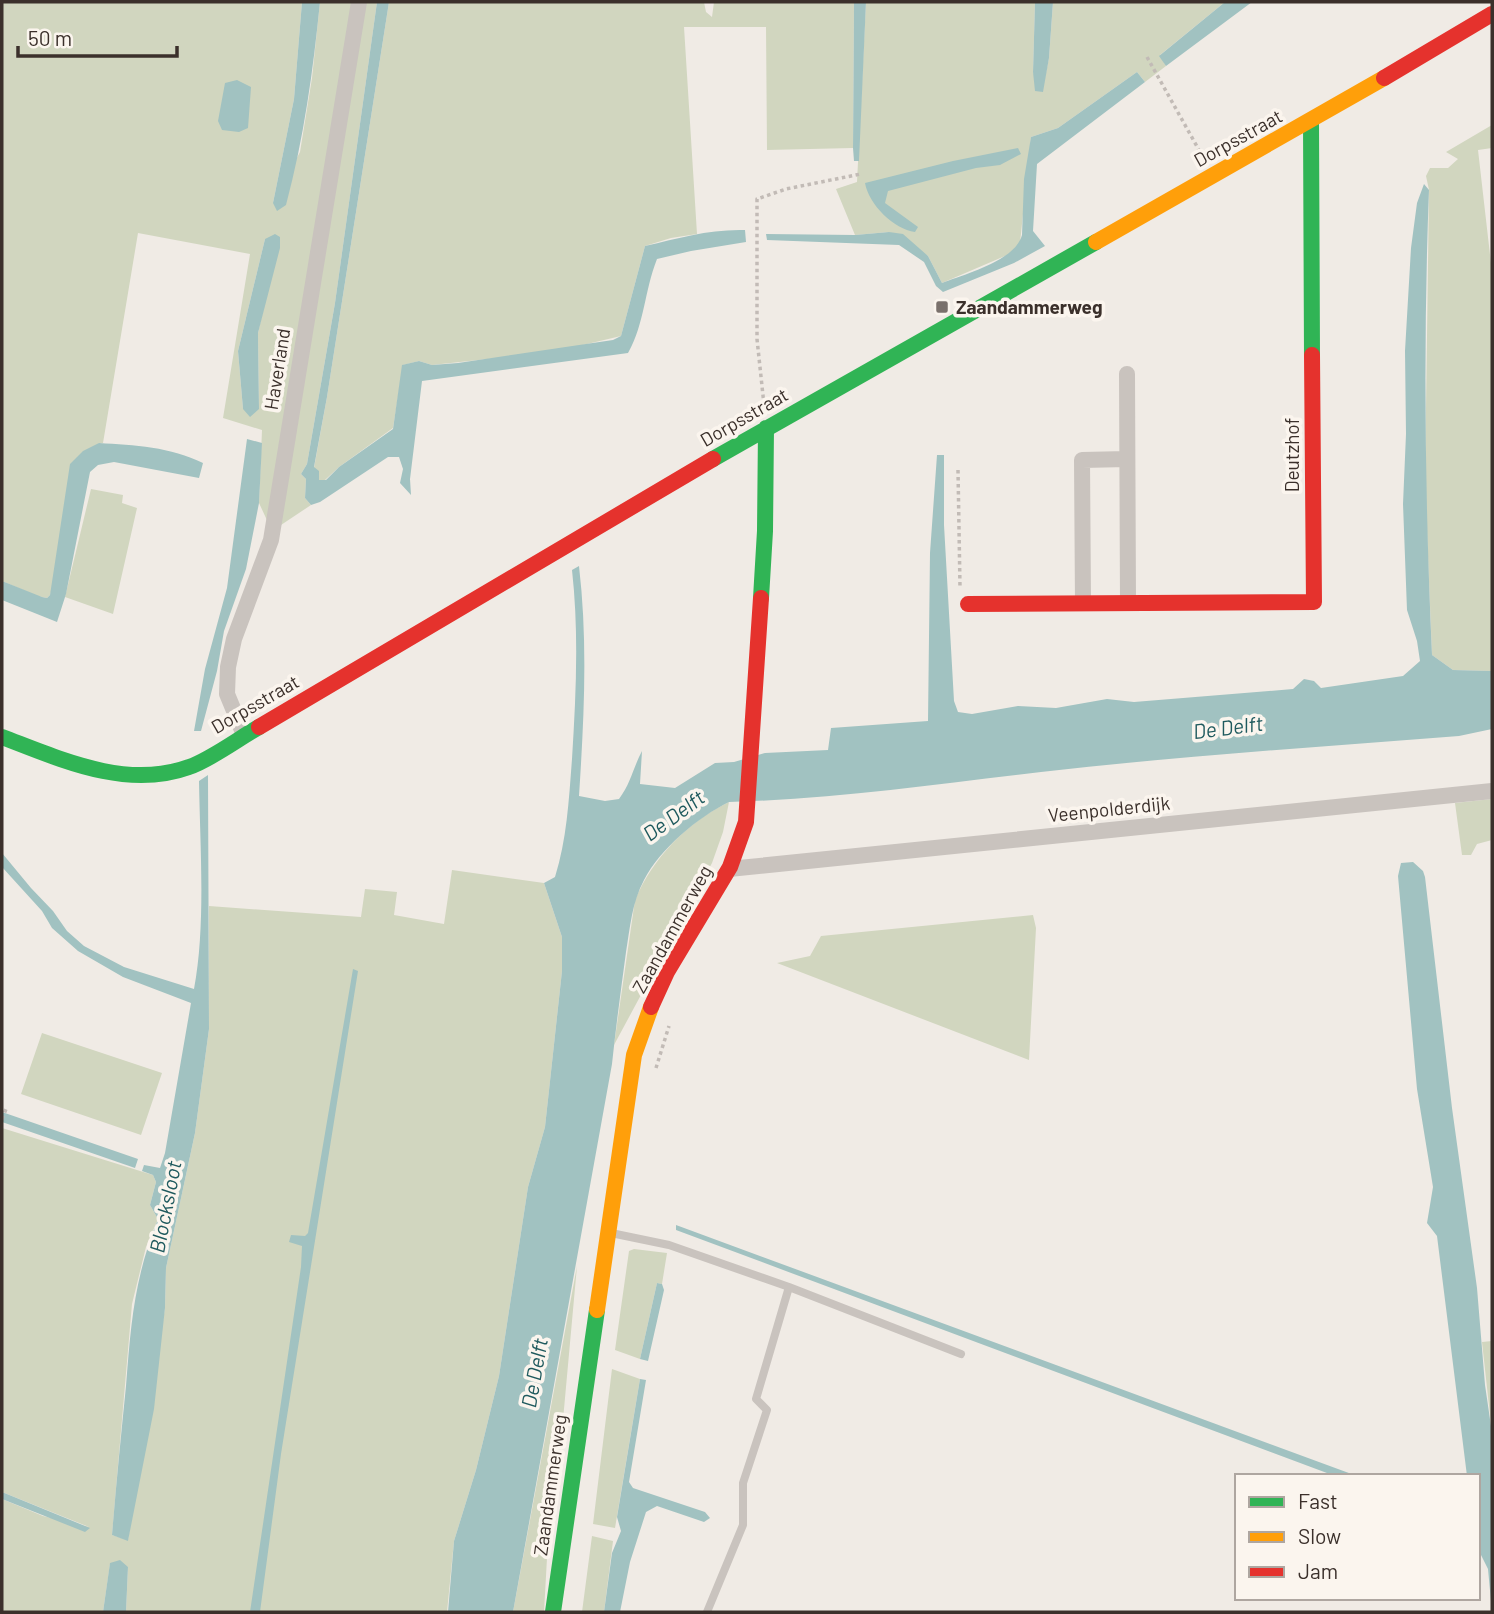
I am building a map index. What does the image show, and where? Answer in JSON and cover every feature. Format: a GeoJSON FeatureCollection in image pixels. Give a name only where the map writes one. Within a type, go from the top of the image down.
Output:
{"type":"FeatureCollection","features":[{"type":"Feature","properties":{"kind":"street","name":"Haverland"},"geometry":{"type":"LineString","coordinates":[[244,735],[227,694],[228,667],[234,639],[271,540],[359,2]]}},
{"type":"Feature","properties":{"kind":"street","name":"Dorpsstraat"},"geometry":{"type":"LineString","coordinates":[[2,737],[81,766],[134,775],[164,773],[190,767],[766,428],[1311,121],[1492,14]]}},
{"type":"Feature","properties":{"kind":"street","name":"Deutzhof"},"geometry":{"type":"LineString","coordinates":[[968,604],[1314,601],[1311,121]]}},
{"type":"Feature","properties":{"kind":"street"},"geometry":{"type":"LineString","coordinates":[[1127,374],[1128,602]]}},
{"type":"Feature","properties":{"kind":"street","name":"Zaandammerweg"},"geometry":{"type":"LineString","coordinates":[[553,1612],[634,1055],[656,995],[729,869],[740,845],[746,822],[765,531],[766,428]]}},
{"type":"Feature","properties":{"kind":"street"},"geometry":{"type":"LineString","coordinates":[[1083,603],[1082,460],[1127,459]]}},
{"type":"Feature","properties":{"kind":"street","name":"Veenpolderdijk"},"geometry":{"type":"LineString","coordinates":[[729,869],[1492,791]]}},
{"type":"Feature","properties":{"kind":"lane"},"geometry":{"type":"LineString","coordinates":[[608,1232],[669,1245],[789,1287],[961,1354]]}},
{"type":"Feature","properties":{"kind":"lane"},"geometry":{"type":"LineString","coordinates":[[707,1612],[743,1525],[743,1483],[767,1410],[756,1399],[789,1287]]}},
{"type":"Feature","properties":{"kind":"path"},"geometry":{"type":"LineString","coordinates":[[1147,57],[1214,176]]}},
{"type":"Feature","properties":{"kind":"path"},"geometry":{"type":"LineString","coordinates":[[766,428],[757,339],[757,200],[786,189],[861,174]]}},
{"type":"Feature","properties":{"kind":"path"},"geometry":{"type":"LineString","coordinates":[[958,470],[960,597],[968,604]]}},
{"type":"Feature","properties":{"kind":"path"},"geometry":{"type":"LineString","coordinates":[[2,1119],[6,1109]]}},
{"type":"Feature","properties":{"kind":"green space"},"geometry":{"type":"Polygon","coordinates":[[[2,2],[302,2],[294,99],[273,203],[300,152],[312,78],[320,2],[377,2],[335,303],[307,464],[301,474],[306,479],[305,498],[311,505],[272,531],[259,503],[262,430],[223,418],[250,254],[138,233],[103,443],[99,443],[50,595],[47,598],[37,596],[2,581],[2,2]],[[265,239],[238,351],[243,409],[259,409],[258,333],[267,292],[265,239]]]}},
{"type":"Feature","properties":{"kind":"green space"},"geometry":{"type":"Polygon","coordinates":[[[389,2],[704,2],[706,12],[712,17],[714,2],[854,2],[853,148],[767,150],[766,27],[684,27],[697,234],[645,246],[621,336],[570,348],[497,358],[432,365],[419,361],[403,365],[393,428],[325,480],[319,480],[314,468],[389,2]]]}},
{"type":"Feature","properties":{"kind":"green space"},"geometry":{"type":"Polygon","coordinates":[[[866,2],[1035,2],[1033,72],[1042,92],[1049,58],[1053,2],[1225,2],[1160,55],[1166,66],[1145,82],[1137,72],[1058,128],[1031,137],[1020,243],[1012,253],[942,283],[928,256],[889,232],[855,235],[836,189],[857,182],[866,2]]]}},
{"type":"Feature","properties":{"kind":"green space"},"geometry":{"type":"Polygon","coordinates":[[[1492,125],[1492,148],[1478,150],[1492,272],[1492,671],[1453,670],[1432,655],[1425,482],[1429,190],[1426,176],[1430,168],[1448,168],[1458,159],[1446,152],[1492,125]]]}},
{"type":"Feature","properties":{"kind":"green space"},"geometry":{"type":"Polygon","coordinates":[[[91,489],[123,495],[122,503],[137,508],[113,614],[65,597],[91,489]]]}},
{"type":"Feature","properties":{"kind":"green space"},"geometry":{"type":"Polygon","coordinates":[[[1492,799],[1492,840],[1477,844],[1471,855],[1462,855],[1455,803],[1492,799]]]}},
{"type":"Feature","properties":{"kind":"green space"},"geometry":{"type":"Polygon","coordinates":[[[729,802],[723,832],[712,863],[614,1045],[635,900],[642,885],[673,843],[699,820],[729,802]]]}},
{"type":"Feature","properties":{"kind":"green space"},"geometry":{"type":"Polygon","coordinates":[[[452,870],[544,883],[562,937],[562,971],[545,1127],[528,1187],[499,1376],[476,1470],[454,1541],[447,1612],[126,1612],[128,1567],[110,1564],[103,1612],[2,1612],[2,1499],[43,1516],[89,1527],[2,1492],[2,1128],[153,1175],[156,1182],[150,1205],[158,1219],[146,1247],[132,1304],[112,1535],[128,1540],[165,1308],[166,1268],[195,1133],[209,1029],[209,906],[361,917],[365,889],[397,892],[394,915],[444,924],[452,870]]]}},
{"type":"Feature","properties":{"kind":"green space"},"geometry":{"type":"Polygon","coordinates":[[[1033,915],[1036,928],[1029,1060],[777,963],[810,956],[821,936],[1033,915]]]}},
{"type":"Feature","properties":{"kind":"green space"},"geometry":{"type":"Polygon","coordinates":[[[42,1033],[162,1073],[141,1135],[21,1094],[42,1033]]]}},
{"type":"Feature","properties":{"kind":"green space"},"geometry":{"type":"Polygon","coordinates":[[[634,1249],[667,1253],[662,1284],[657,1283],[640,1359],[615,1350],[629,1251],[634,1249]]]}},
{"type":"Feature","properties":{"kind":"green space"},"geometry":{"type":"Polygon","coordinates":[[[577,1266],[559,1464],[547,1558],[544,1612],[513,1612],[577,1266]]]}},
{"type":"Feature","properties":{"kind":"green space"},"geometry":{"type":"Polygon","coordinates":[[[1492,1341],[1492,1433],[1482,1342],[1492,1341]]]}},
{"type":"Feature","properties":{"kind":"green space"},"geometry":{"type":"Polygon","coordinates":[[[612,1369],[640,1379],[615,1528],[593,1524],[612,1369]]]}},
{"type":"Feature","properties":{"kind":"green space"},"geometry":{"type":"Polygon","coordinates":[[[592,1536],[613,1541],[604,1612],[582,1612],[592,1536]]]}},
{"type":"Feature","properties":{"kind":"water"},"geometry":{"type":"Polygon","coordinates":[[[302,2],[320,2],[303,130],[286,205],[277,211],[273,203],[294,99],[302,2]]]}},
{"type":"Feature","properties":{"kind":"water"},"geometry":{"type":"Polygon","coordinates":[[[377,2],[389,2],[314,467],[319,471],[319,480],[326,480],[339,467],[393,429],[402,365],[419,361],[432,365],[458,363],[613,340],[621,336],[645,246],[732,230],[745,230],[746,242],[657,259],[638,330],[628,353],[422,381],[410,479],[411,495],[400,483],[403,469],[399,457],[388,457],[320,502],[311,505],[305,498],[306,479],[301,474],[307,464],[335,303],[377,2]]]}},
{"type":"Feature","properties":{"kind":"water"},"geometry":{"type":"Polygon","coordinates":[[[854,2],[866,2],[859,161],[854,161],[853,148],[854,2]]]}},
{"type":"Feature","properties":{"kind":"water"},"geometry":{"type":"Polygon","coordinates":[[[1035,2],[1053,2],[1049,58],[1043,92],[1035,91],[1033,72],[1035,2]]]}},
{"type":"Feature","properties":{"kind":"water"},"geometry":{"type":"Polygon","coordinates":[[[1225,2],[1252,2],[1166,66],[1159,56],[1225,2]]]}},
{"type":"Feature","properties":{"kind":"water"},"geometry":{"type":"Polygon","coordinates":[[[1137,72],[1145,82],[1037,164],[1033,231],[1045,246],[1014,263],[943,292],[936,286],[924,262],[899,245],[767,240],[766,234],[903,234],[928,256],[942,283],[976,271],[1010,252],[1022,235],[1024,179],[1031,137],[1058,128],[1137,72]]]}},
{"type":"Feature","properties":{"kind":"water"},"geometry":{"type":"Polygon","coordinates":[[[237,80],[251,87],[248,128],[239,132],[222,130],[218,121],[225,83],[237,80]]]}},
{"type":"Feature","properties":{"kind":"water"},"geometry":{"type":"Polygon","coordinates":[[[1018,148],[1021,154],[1000,165],[976,168],[888,191],[885,203],[918,227],[915,232],[891,221],[877,207],[867,191],[865,183],[1018,148]]]}},
{"type":"Feature","properties":{"kind":"water","name":"De Delft"},"geometry":{"type":"Polygon","coordinates":[[[1424,184],[1429,190],[1426,422],[1432,655],[1453,670],[1492,671],[1492,729],[1459,736],[1145,761],[847,794],[729,802],[681,835],[651,868],[640,888],[632,915],[612,1064],[513,1612],[448,1612],[454,1541],[476,1470],[499,1376],[528,1187],[545,1127],[562,971],[562,937],[544,883],[555,877],[568,803],[576,664],[572,570],[579,566],[584,652],[579,796],[605,801],[619,799],[642,751],[640,784],[675,788],[715,763],[734,762],[765,753],[828,750],[831,728],[928,721],[930,553],[937,455],[944,455],[944,525],[954,701],[958,712],[972,714],[1018,706],[1056,708],[1107,699],[1134,702],[1293,689],[1304,679],[1314,681],[1321,688],[1403,676],[1420,661],[1407,610],[1403,504],[1405,351],[1411,248],[1417,203],[1424,184]]]}},
{"type":"Feature","properties":{"kind":"water"},"geometry":{"type":"Polygon","coordinates":[[[275,234],[280,237],[280,248],[258,333],[259,409],[250,417],[243,409],[238,351],[265,239],[275,234]]]}},
{"type":"Feature","properties":{"kind":"water"},"geometry":{"type":"Polygon","coordinates":[[[247,439],[262,443],[259,503],[246,569],[224,631],[217,671],[201,731],[194,731],[205,669],[227,588],[247,439]]]}},
{"type":"Feature","properties":{"kind":"water"},"geometry":{"type":"Polygon","coordinates":[[[99,443],[178,453],[203,463],[199,478],[114,462],[98,465],[90,472],[66,594],[57,622],[2,600],[2,581],[42,597],[47,598],[50,595],[70,464],[83,451],[99,443]]]}},
{"type":"Feature","properties":{"kind":"water","name":"Blocksloot"},"geometry":{"type":"Polygon","coordinates":[[[208,775],[209,1029],[195,1133],[166,1268],[165,1308],[154,1409],[128,1541],[112,1535],[117,1479],[135,1301],[158,1219],[150,1205],[156,1182],[153,1175],[142,1171],[144,1165],[160,1168],[165,1153],[191,1003],[123,977],[78,951],[52,928],[42,911],[2,867],[2,853],[67,931],[84,946],[124,967],[194,989],[201,913],[199,781],[208,775]]]}},
{"type":"Feature","properties":{"kind":"water"},"geometry":{"type":"Polygon","coordinates":[[[1413,862],[1423,871],[1425,877],[1452,1108],[1477,1288],[1492,1433],[1492,1612],[1488,1569],[1480,1553],[1480,1474],[1467,1474],[1437,1236],[1427,1223],[1433,1187],[1417,1089],[1398,876],[1401,863],[1413,862]]]}},
{"type":"Feature","properties":{"kind":"water"},"geometry":{"type":"Polygon","coordinates":[[[353,969],[358,971],[281,1454],[260,1612],[250,1612],[301,1267],[302,1246],[289,1242],[291,1235],[305,1236],[308,1233],[353,969]]]}},
{"type":"Feature","properties":{"kind":"water"},"geometry":{"type":"Polygon","coordinates":[[[2,1112],[138,1159],[135,1168],[2,1122],[2,1112]]]}},
{"type":"Feature","properties":{"kind":"water"},"geometry":{"type":"Polygon","coordinates":[[[676,1225],[1352,1474],[1330,1474],[676,1230],[676,1225]]]}},
{"type":"Feature","properties":{"kind":"water"},"geometry":{"type":"Polygon","coordinates":[[[657,1283],[662,1284],[664,1290],[648,1361],[640,1359],[657,1283]]]}},
{"type":"Feature","properties":{"kind":"water"},"geometry":{"type":"Polygon","coordinates":[[[640,1379],[646,1380],[629,1482],[633,1488],[705,1512],[710,1518],[704,1522],[657,1506],[646,1512],[630,1562],[620,1612],[604,1612],[612,1553],[621,1531],[617,1517],[640,1379]]]}},
{"type":"Feature","properties":{"kind":"water"},"geometry":{"type":"Polygon","coordinates":[[[2,1492],[90,1528],[85,1532],[2,1499],[2,1492]]]}},
{"type":"Feature","properties":{"kind":"water"},"geometry":{"type":"Polygon","coordinates":[[[120,1560],[128,1567],[126,1612],[103,1612],[110,1563],[120,1560]]]}},
{"type":"Feature","properties":{"kind":"traffic: fast"},"geometry":{"type":"LineString","coordinates":[[1311,121],[1312,355]]}},
{"type":"Feature","properties":{"kind":"traffic: fast"},"geometry":{"type":"LineString","coordinates":[[713,459],[1096,242]]}},
{"type":"Feature","properties":{"kind":"traffic: fast"},"geometry":{"type":"LineString","coordinates":[[761,598],[766,428]]}},
{"type":"Feature","properties":{"kind":"traffic: fast"},"geometry":{"type":"LineString","coordinates":[[2,737],[94,769],[141,775],[165,773],[197,764],[259,727]]}},
{"type":"Feature","properties":{"kind":"traffic: fast"},"geometry":{"type":"LineString","coordinates":[[553,1612],[597,1310]]}},
{"type":"Feature","properties":{"kind":"traffic: slow"},"geometry":{"type":"LineString","coordinates":[[1096,242],[1384,78]]}},
{"type":"Feature","properties":{"kind":"traffic: slow"},"geometry":{"type":"LineString","coordinates":[[597,1310],[634,1055],[651,1007]]}},
{"type":"Feature","properties":{"kind":"traffic: jam"},"geometry":{"type":"LineString","coordinates":[[1384,78],[1492,14]]}},
{"type":"Feature","properties":{"kind":"traffic: jam"},"geometry":{"type":"LineString","coordinates":[[968,604],[1314,602],[1312,355]]}},
{"type":"Feature","properties":{"kind":"traffic: jam"},"geometry":{"type":"LineString","coordinates":[[259,727],[713,459]]}},
{"type":"Feature","properties":{"kind":"traffic: jam"},"geometry":{"type":"LineString","coordinates":[[651,1007],[667,972],[730,867],[746,822],[761,598]]}},
{"type":"Feature","properties":{"kind":"place","name":"Zaandammerweg"},"geometry":{"type":"Point","coordinates":[942,307]}}]}
